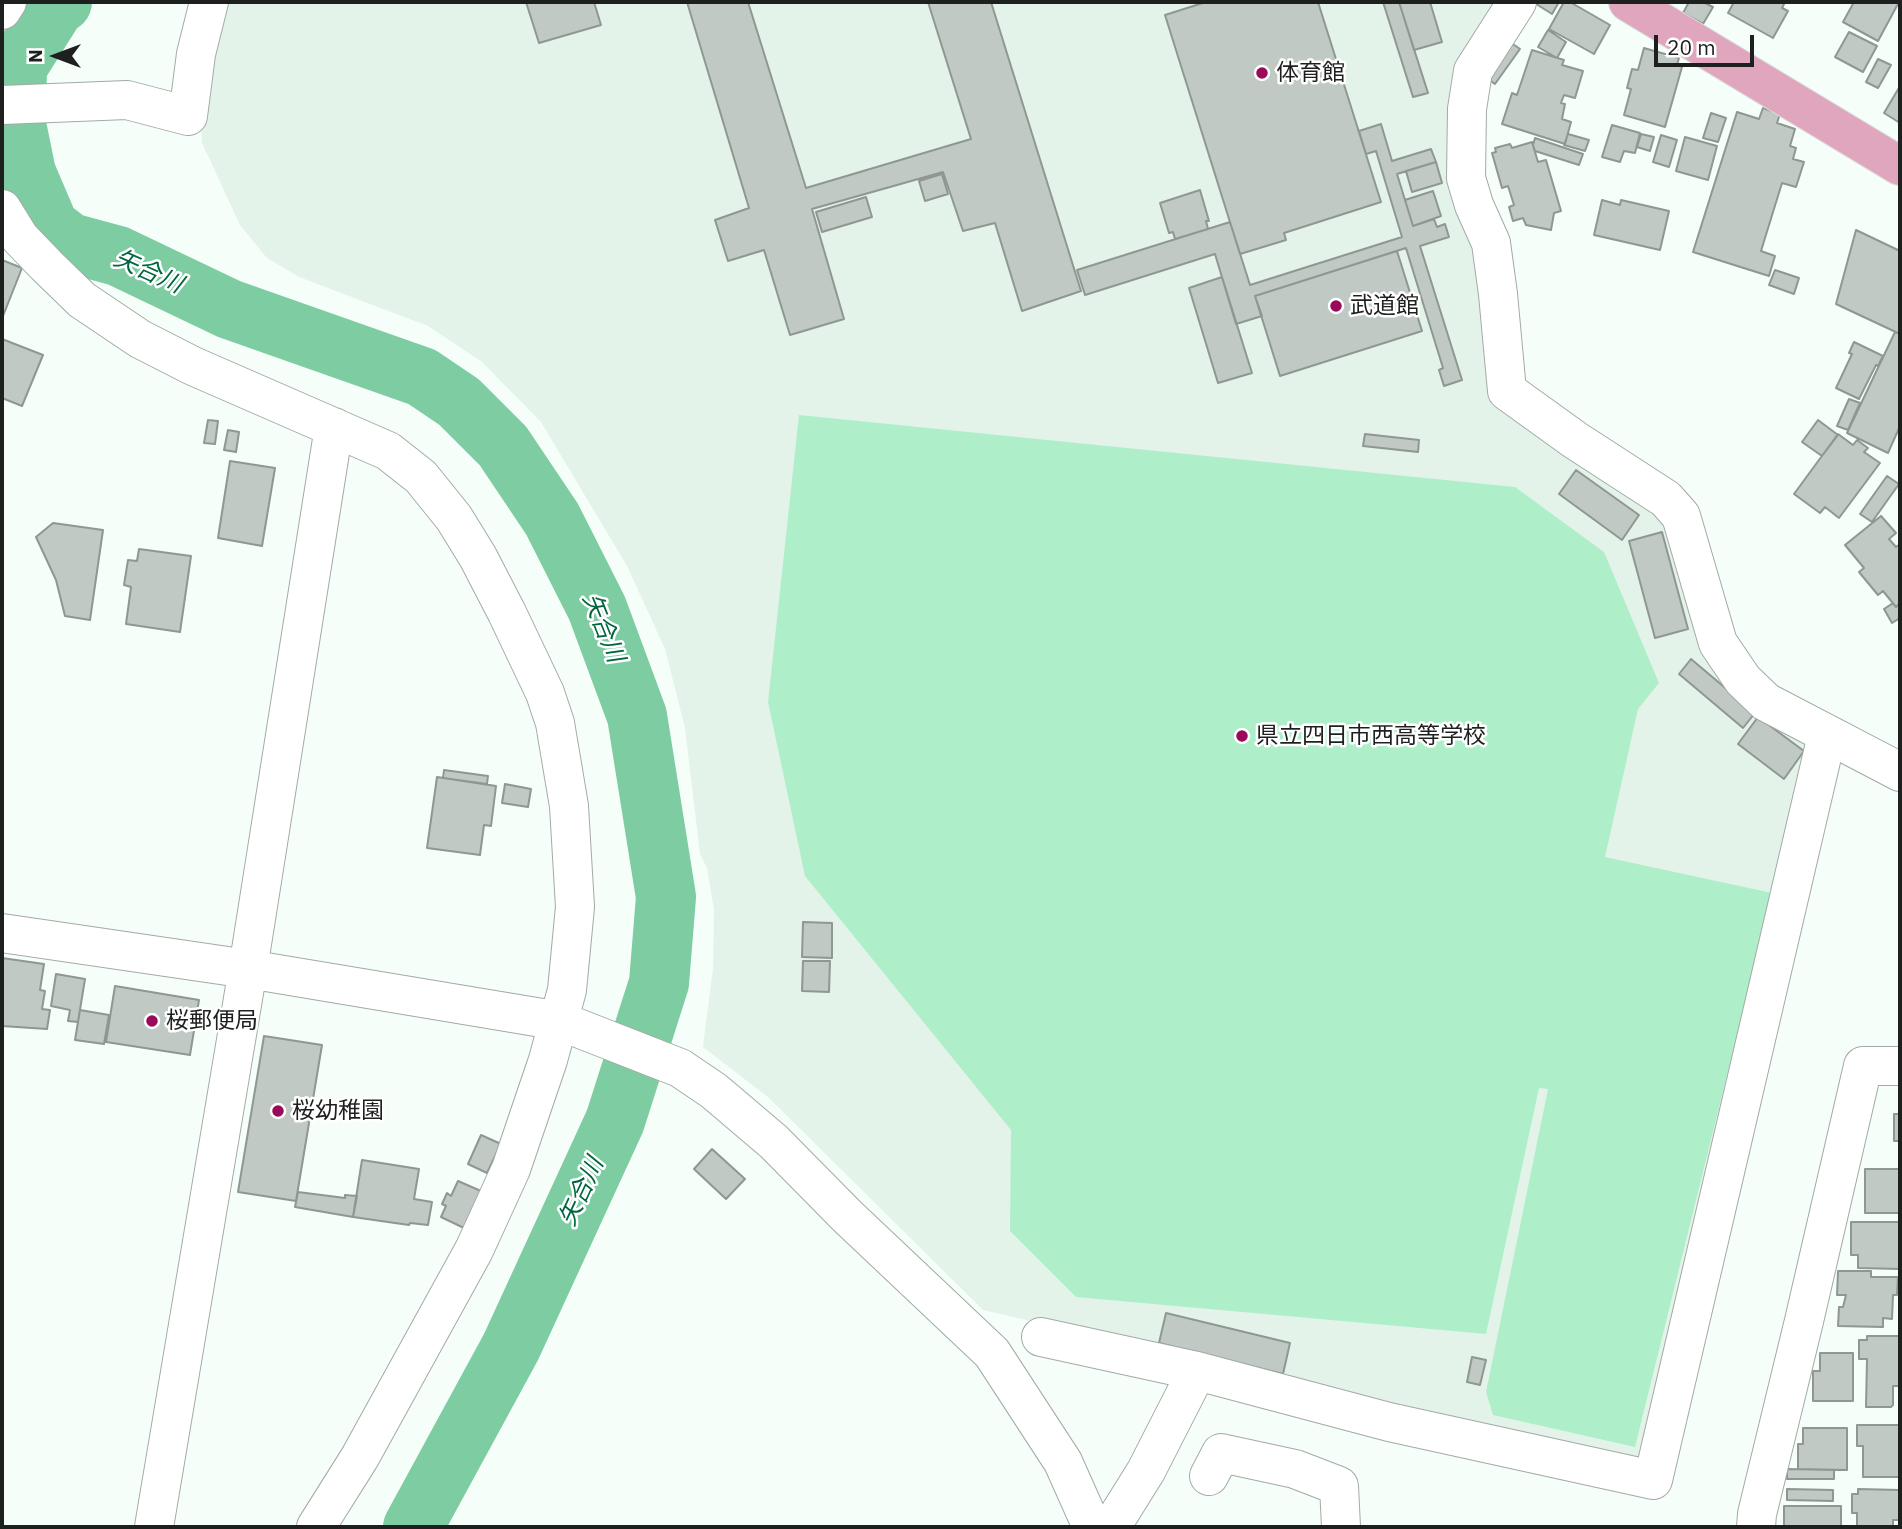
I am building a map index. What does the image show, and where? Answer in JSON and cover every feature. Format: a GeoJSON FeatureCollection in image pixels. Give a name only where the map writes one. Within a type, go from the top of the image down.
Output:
{"type":"FeatureCollection","features":[{"type":"Feature","properties":{"kind":"main road"},"geometry":{"type":"LineString","coordinates":[[1628,2],[1900,166]]}},
{"type":"Feature","properties":{"kind":"street"},"geometry":{"type":"LineString","coordinates":[[2,10],[7,2]]}},
{"type":"Feature","properties":{"kind":"street"},"geometry":{"type":"LineString","coordinates":[[2,105],[127,100],[188,116],[196,54],[209,2]]}},
{"type":"Feature","properties":{"kind":"street"},"geometry":{"type":"LineString","coordinates":[[1517,2],[1474,71],[1467,109],[1466,178],[1474,205],[1491,243],[1499,294],[1507,391],[1575,440],[1666,499],[1681,516],[1718,643],[1743,680],[1766,702],[1900,772]]}},
{"type":"Feature","properties":{"kind":"street"},"geometry":{"type":"LineString","coordinates":[[2,209],[20,238],[46,265],[82,300],[120,325],[193,366],[334,426],[388,451],[408,465],[434,490],[478,557],[545,693],[555,723],[564,769],[573,847],[573,944],[560,1021],[511,1169],[474,1250],[360,1457],[316,1527]]}},
{"type":"Feature","properties":{"kind":"street"},"geometry":{"type":"LineString","coordinates":[[154,1527],[248,969],[334,426]]}},
{"type":"Feature","properties":{"kind":"street"},"geometry":{"type":"LineString","coordinates":[[1041,1337],[1197,1371],[1390,1422],[1653,1480],[1827,735]]}},
{"type":"Feature","properties":{"kind":"street"},"geometry":{"type":"LineString","coordinates":[[2,933],[248,969],[560,1021],[680,1068],[714,1091],[774,1142],[847,1216],[992,1353],[1063,1462],[1092,1527]]}},
{"type":"Feature","properties":{"kind":"street"},"geometry":{"type":"LineString","coordinates":[[1756,1527],[1756,1514],[1863,1066],[1900,1066]]}},
{"type":"Feature","properties":{"kind":"street"},"geometry":{"type":"LineString","coordinates":[[1111,1527],[1146,1471],[1197,1371]]}},
{"type":"Feature","properties":{"kind":"street"},"geometry":{"type":"LineString","coordinates":[[1209,1476],[1221,1453],[1296,1469],[1339,1486],[1341,1527]]}},
{"type":"Feature","properties":{"kind":"shaded area","name":"県立四日市西高等学校"},"geometry":{"type":"Polygon","coordinates":[[[221,2],[1504,2],[1463,66],[1478,247],[1496,403],[1671,524],[1707,647],[1812,744],[1638,1461],[983,1310],[769,1098],[703,1047],[713,968],[714,910],[707,868],[700,854],[685,728],[665,649],[627,566],[541,422],[482,362],[428,326],[299,277],[267,258],[240,225],[202,143],[200,91],[221,2]]]}},
{"type":"Feature","properties":{"kind":"green space"},"geometry":{"type":"Polygon","coordinates":[[[799,415],[1515,487],[1604,552],[1659,683],[1638,709],[1605,857],[1772,893],[1635,1447],[1493,1415],[1486,1392],[1548,1089],[1539,1088],[1486,1334],[1076,1297],[1010,1231],[1011,1130],[805,876],[768,702],[799,415]]]}},
{"type":"Feature","properties":{"kind":"building"},"geometry":{"type":"Polygon","coordinates":[[[526,2],[594,2],[601,25],[539,43],[526,2]]]}},
{"type":"Feature","properties":{"kind":"building"},"geometry":{"type":"Polygon","coordinates":[[[687,2],[748,2],[806,188],[971,139],[928,2],[991,2],[1081,291],[1022,311],[995,223],[963,231],[943,172],[812,209],[844,319],[790,335],[764,250],[728,261],[715,220],[749,208],[687,2]]]}},
{"type":"Feature","properties":{"kind":"building","name":"体育館"},"geometry":{"type":"Polygon","coordinates":[[[1206,2],[1318,2],[1381,202],[1284,233],[1286,240],[1240,254],[1165,15],[1206,2]]]}},
{"type":"Feature","properties":{"kind":"building"},"geometry":{"type":"Polygon","coordinates":[[[1383,2],[1399,2],[1428,93],[1413,97],[1383,2]]]}},
{"type":"Feature","properties":{"kind":"building"},"geometry":{"type":"Polygon","coordinates":[[[1399,2],[1430,2],[1442,42],[1414,50],[1399,2]]]}},
{"type":"Feature","properties":{"kind":"building"},"geometry":{"type":"Polygon","coordinates":[[[1533,2],[1559,2],[1552,14],[1533,2]]]}},
{"type":"Feature","properties":{"kind":"building"},"geometry":{"type":"Polygon","coordinates":[[[1564,2],[1570,2],[1610,25],[1594,54],[1549,29],[1564,2]]]}},
{"type":"Feature","properties":{"kind":"building"},"geometry":{"type":"Polygon","coordinates":[[[1689,2],[1703,2],[1713,7],[1703,24],[1683,13],[1689,2]]]}},
{"type":"Feature","properties":{"kind":"building"},"geometry":{"type":"Polygon","coordinates":[[[1734,2],[1785,2],[1782,8],[1788,11],[1773,38],[1728,13],[1734,2]]]}},
{"type":"Feature","properties":{"kind":"building"},"geometry":{"type":"Polygon","coordinates":[[[1854,2],[1899,2],[1878,41],[1843,22],[1854,2]]]}},
{"type":"Feature","properties":{"kind":"building"},"geometry":{"type":"Polygon","coordinates":[[[1548,30],[1566,42],[1557,58],[1538,47],[1548,30]]]}},
{"type":"Feature","properties":{"kind":"building"},"geometry":{"type":"Polygon","coordinates":[[[1849,32],[1877,46],[1863,72],[1835,57],[1849,32]]]}},
{"type":"Feature","properties":{"kind":"building"},"geometry":{"type":"Polygon","coordinates":[[[1507,40],[1520,49],[1495,84],[1485,77],[1507,40]]]}},
{"type":"Feature","properties":{"kind":"building"},"geometry":{"type":"Polygon","coordinates":[[[1644,48],[1679,58],[1677,65],[1682,67],[1665,127],[1624,115],[1631,89],[1627,88],[1632,69],[1638,70],[1644,48]]]}},
{"type":"Feature","properties":{"kind":"building"},"geometry":{"type":"Polygon","coordinates":[[[1532,50],[1564,60],[1562,65],[1583,71],[1575,98],[1564,95],[1561,103],[1565,104],[1562,119],[1571,122],[1565,144],[1502,124],[1512,93],[1517,95],[1532,50]]]}},
{"type":"Feature","properties":{"kind":"building"},"geometry":{"type":"Polygon","coordinates":[[[1878,59],[1891,65],[1878,88],[1866,82],[1878,59]]]}},
{"type":"Feature","properties":{"kind":"building"},"geometry":{"type":"Polygon","coordinates":[[[1900,86],[1900,123],[1884,113],[1900,86]]]}},
{"type":"Feature","properties":{"kind":"building"},"geometry":{"type":"Polygon","coordinates":[[[1763,108],[1780,114],[1777,123],[1795,129],[1790,146],[1796,148],[1793,159],[1804,162],[1796,187],[1782,183],[1761,251],[1775,256],[1769,276],[1693,252],[1737,112],[1759,119],[1763,108]]]}},
{"type":"Feature","properties":{"kind":"building"},"geometry":{"type":"Polygon","coordinates":[[[1711,113],[1726,118],[1718,142],[1703,138],[1711,113]]]}},
{"type":"Feature","properties":{"kind":"building"},"geometry":{"type":"Polygon","coordinates":[[[1381,124],[1392,161],[1431,149],[1436,162],[1397,174],[1413,226],[1434,219],[1437,227],[1445,224],[1449,237],[1420,246],[1462,380],[1444,386],[1439,370],[1443,368],[1406,248],[1255,296],[1262,316],[1236,324],[1215,254],[1085,295],[1077,270],[1230,222],[1250,285],[1402,237],[1376,151],[1366,154],[1359,131],[1381,124]]]}},
{"type":"Feature","properties":{"kind":"building"},"geometry":{"type":"Polygon","coordinates":[[[1612,125],[1640,133],[1635,153],[1624,151],[1620,162],[1602,157],[1612,125]]]}},
{"type":"Feature","properties":{"kind":"building"},"geometry":{"type":"Polygon","coordinates":[[[1568,134],[1589,140],[1585,151],[1564,145],[1568,134]]]}},
{"type":"Feature","properties":{"kind":"building"},"geometry":{"type":"Polygon","coordinates":[[[1641,134],[1654,137],[1650,151],[1637,147],[1641,134]]]}},
{"type":"Feature","properties":{"kind":"building"},"geometry":{"type":"Polygon","coordinates":[[[1661,135],[1677,140],[1669,167],[1653,162],[1661,135]]]}},
{"type":"Feature","properties":{"kind":"building"},"geometry":{"type":"Polygon","coordinates":[[[1685,137],[1717,146],[1708,180],[1676,171],[1685,137]]]}},
{"type":"Feature","properties":{"kind":"building"},"geometry":{"type":"Polygon","coordinates":[[[1535,138],[1583,154],[1579,165],[1535,151],[1535,138]]]}},
{"type":"Feature","properties":{"kind":"building"},"geometry":{"type":"Polygon","coordinates":[[[1532,142],[1538,162],[1546,160],[1561,211],[1554,213],[1551,230],[1526,225],[1523,218],[1513,221],[1509,207],[1514,205],[1508,186],[1502,188],[1492,153],[1496,152],[1495,148],[1510,144],[1512,148],[1532,142]]]}},
{"type":"Feature","properties":{"kind":"building"},"geometry":{"type":"Polygon","coordinates":[[[1436,162],[1442,183],[1412,192],[1406,171],[1436,162]]]}},
{"type":"Feature","properties":{"kind":"building"},"geometry":{"type":"Polygon","coordinates":[[[942,174],[948,194],[925,201],[919,181],[942,174]]]}},
{"type":"Feature","properties":{"kind":"building"},"geometry":{"type":"Polygon","coordinates":[[[1200,190],[1209,221],[1206,221],[1208,229],[1175,239],[1173,232],[1169,233],[1160,203],[1200,190]]]}},
{"type":"Feature","properties":{"kind":"building"},"geometry":{"type":"Polygon","coordinates":[[[1433,191],[1441,216],[1413,226],[1405,200],[1433,191]]]}},
{"type":"Feature","properties":{"kind":"building"},"geometry":{"type":"Polygon","coordinates":[[[866,197],[872,217],[822,232],[816,212],[866,197]]]}},
{"type":"Feature","properties":{"kind":"building"},"geometry":{"type":"Polygon","coordinates":[[[1602,200],[1620,205],[1621,200],[1669,211],[1660,250],[1594,235],[1602,200]]]}},
{"type":"Feature","properties":{"kind":"building"},"geometry":{"type":"Polygon","coordinates":[[[1856,230],[1900,251],[1900,334],[1836,304],[1856,230]]]}},
{"type":"Feature","properties":{"kind":"building","name":"武道館"},"geometry":{"type":"Polygon","coordinates":[[[1397,251],[1422,331],[1280,376],[1255,296],[1397,251]]]}},
{"type":"Feature","properties":{"kind":"building"},"geometry":{"type":"Polygon","coordinates":[[[2,260],[22,268],[3,316],[2,315],[2,260]]]}},
{"type":"Feature","properties":{"kind":"building"},"geometry":{"type":"Polygon","coordinates":[[[1775,270],[1799,278],[1794,294],[1769,285],[1775,270]]]}},
{"type":"Feature","properties":{"kind":"building"},"geometry":{"type":"Polygon","coordinates":[[[1222,277],[1252,373],[1218,383],[1189,288],[1222,277]]]}},
{"type":"Feature","properties":{"kind":"building"},"geometry":{"type":"Polygon","coordinates":[[[1895,332],[1900,334],[1900,426],[1888,453],[1847,433],[1895,332]]]}},
{"type":"Feature","properties":{"kind":"building"},"geometry":{"type":"Polygon","coordinates":[[[2,339],[43,355],[22,406],[2,398],[2,339]]]}},
{"type":"Feature","properties":{"kind":"building"},"geometry":{"type":"Polygon","coordinates":[[[1854,342],[1883,356],[1859,399],[1836,388],[1852,354],[1849,353],[1854,342]]]}},
{"type":"Feature","properties":{"kind":"building"},"geometry":{"type":"Polygon","coordinates":[[[1849,399],[1860,403],[1848,430],[1837,426],[1849,399]]]}},
{"type":"Feature","properties":{"kind":"building"},"geometry":{"type":"Polygon","coordinates":[[[208,420],[218,421],[215,444],[204,443],[208,420]]]}},
{"type":"Feature","properties":{"kind":"building"},"geometry":{"type":"Polygon","coordinates":[[[1818,420],[1838,435],[1822,456],[1802,442],[1818,420]]]}},
{"type":"Feature","properties":{"kind":"building"},"geometry":{"type":"Polygon","coordinates":[[[228,430],[239,432],[236,452],[224,450],[228,430]]]}},
{"type":"Feature","properties":{"kind":"building"},"geometry":{"type":"Polygon","coordinates":[[[1365,434],[1419,440],[1418,452],[1363,446],[1365,434]]]}},
{"type":"Feature","properties":{"kind":"building"},"geometry":{"type":"Polygon","coordinates":[[[1838,434],[1853,445],[1857,440],[1868,448],[1864,452],[1880,463],[1839,518],[1825,507],[1820,513],[1794,494],[1838,434]]]}},
{"type":"Feature","properties":{"kind":"building"},"geometry":{"type":"Polygon","coordinates":[[[230,461],[275,468],[262,546],[218,538],[230,461]]]}},
{"type":"Feature","properties":{"kind":"building"},"geometry":{"type":"Polygon","coordinates":[[[1576,470],[1639,515],[1622,540],[1559,494],[1576,470]]]}},
{"type":"Feature","properties":{"kind":"building"},"geometry":{"type":"Polygon","coordinates":[[[1887,476],[1899,484],[1872,522],[1860,514],[1887,476]]]}},
{"type":"Feature","properties":{"kind":"building"},"geometry":{"type":"Polygon","coordinates":[[[1881,516],[1896,533],[1889,539],[1896,547],[1900,544],[1900,603],[1896,607],[1883,591],[1878,595],[1859,572],[1864,568],[1845,545],[1881,516]]]}},
{"type":"Feature","properties":{"kind":"building"},"geometry":{"type":"Polygon","coordinates":[[[53,523],[103,530],[90,620],[65,616],[56,580],[36,537],[53,523]]]}},
{"type":"Feature","properties":{"kind":"building"},"geometry":{"type":"Polygon","coordinates":[[[1662,532],[1688,629],[1655,638],[1629,541],[1662,532]]]}},
{"type":"Feature","properties":{"kind":"building"},"geometry":{"type":"Polygon","coordinates":[[[139,549],[191,556],[180,632],[126,624],[131,587],[124,585],[128,560],[137,561],[139,549]]]}},
{"type":"Feature","properties":{"kind":"building"},"geometry":{"type":"Polygon","coordinates":[[[1893,603],[1896,607],[1900,603],[1900,618],[1892,623],[1884,609],[1893,603]]]}},
{"type":"Feature","properties":{"kind":"building"},"geometry":{"type":"Polygon","coordinates":[[[1691,659],[1755,713],[1743,728],[1679,674],[1691,659]]]}},
{"type":"Feature","properties":{"kind":"building"},"geometry":{"type":"Polygon","coordinates":[[[1758,717],[1804,751],[1784,779],[1738,744],[1758,717]]]}},
{"type":"Feature","properties":{"kind":"building"},"geometry":{"type":"Polygon","coordinates":[[[444,770],[488,776],[487,784],[443,778],[444,770]]]}},
{"type":"Feature","properties":{"kind":"building"},"geometry":{"type":"Polygon","coordinates":[[[437,777],[496,786],[491,826],[484,825],[480,855],[427,848],[437,777]]]}},
{"type":"Feature","properties":{"kind":"building"},"geometry":{"type":"Polygon","coordinates":[[[505,784],[531,789],[528,807],[502,803],[505,784]]]}},
{"type":"Feature","properties":{"kind":"building"},"geometry":{"type":"Polygon","coordinates":[[[803,922],[832,923],[832,958],[802,957],[803,922]]]}},
{"type":"Feature","properties":{"kind":"building"},"geometry":{"type":"Polygon","coordinates":[[[2,958],[44,964],[40,990],[45,991],[42,1009],[50,1010],[47,1029],[2,1026],[2,958]]]}},
{"type":"Feature","properties":{"kind":"building"},"geometry":{"type":"Polygon","coordinates":[[[803,961],[830,961],[829,992],[802,991],[803,961]]]}},
{"type":"Feature","properties":{"kind":"building"},"geometry":{"type":"Polygon","coordinates":[[[56,974],[85,979],[78,1022],[68,1021],[70,1010],[51,1006],[56,974]]]}},
{"type":"Feature","properties":{"kind":"building","name":"桜郵便局"},"geometry":{"type":"Polygon","coordinates":[[[115,986],[199,1000],[190,1055],[106,1042],[115,986]]]}},
{"type":"Feature","properties":{"kind":"building"},"geometry":{"type":"Polygon","coordinates":[[[80,1010],[109,1015],[104,1044],[75,1040],[80,1010]]]}},
{"type":"Feature","properties":{"kind":"building"},"geometry":{"type":"Polygon","coordinates":[[[264,1036],[322,1045],[296,1201],[238,1192],[264,1036]]]}},
{"type":"Feature","properties":{"kind":"building"},"geometry":{"type":"Polygon","coordinates":[[[1899,1092],[1900,1141],[1894,1141],[1894,1114],[1899,1114],[1899,1092]]]}},
{"type":"Feature","properties":{"kind":"building"},"geometry":{"type":"Polygon","coordinates":[[[481,1135],[501,1144],[487,1173],[468,1164],[481,1135]]]}},
{"type":"Feature","properties":{"kind":"building"},"geometry":{"type":"Polygon","coordinates":[[[712,1149],[745,1179],[726,1199],[694,1169],[712,1149]]]}},
{"type":"Feature","properties":{"kind":"building"},"geometry":{"type":"Polygon","coordinates":[[[362,1160],[419,1169],[414,1199],[432,1202],[428,1225],[353,1217],[362,1160]]]}},
{"type":"Feature","properties":{"kind":"building"},"geometry":{"type":"Polygon","coordinates":[[[1865,1169],[1900,1169],[1900,1213],[1865,1213],[1865,1169]]]}},
{"type":"Feature","properties":{"kind":"building"},"geometry":{"type":"Polygon","coordinates":[[[458,1181],[481,1191],[464,1228],[441,1217],[446,1206],[442,1204],[447,1193],[451,1196],[458,1181]]]}},
{"type":"Feature","properties":{"kind":"building"},"geometry":{"type":"Polygon","coordinates":[[[298,1192],[345,1198],[345,1195],[357,1196],[353,1217],[295,1207],[298,1192]]]}},
{"type":"Feature","properties":{"kind":"building"},"geometry":{"type":"Polygon","coordinates":[[[1851,1222],[1900,1222],[1900,1269],[1858,1268],[1858,1255],[1851,1255],[1851,1222]]]}},
{"type":"Feature","properties":{"kind":"building"},"geometry":{"type":"Polygon","coordinates":[[[1838,1271],[1871,1271],[1871,1277],[1898,1277],[1897,1295],[1893,1295],[1892,1319],[1883,1318],[1883,1327],[1838,1326],[1839,1307],[1843,1307],[1846,1295],[1837,1295],[1838,1271]]]}},
{"type":"Feature","properties":{"kind":"building"},"geometry":{"type":"Polygon","coordinates":[[[1166,1313],[1290,1343],[1283,1374],[1159,1343],[1166,1313]]]}},
{"type":"Feature","properties":{"kind":"building"},"geometry":{"type":"Polygon","coordinates":[[[1867,1336],[1900,1336],[1900,1386],[1893,1386],[1891,1407],[1866,1407],[1867,1359],[1859,1359],[1859,1340],[1867,1340],[1867,1336]]]}},
{"type":"Feature","properties":{"kind":"building"},"geometry":{"type":"Polygon","coordinates":[[[1820,1353],[1853,1353],[1853,1401],[1813,1401],[1813,1371],[1820,1371],[1820,1353]]]}},
{"type":"Feature","properties":{"kind":"building"},"geometry":{"type":"Polygon","coordinates":[[[1472,1357],[1486,1360],[1480,1385],[1467,1382],[1472,1357]]]}},
{"type":"Feature","properties":{"kind":"building"},"geometry":{"type":"Polygon","coordinates":[[[1857,1425],[1900,1425],[1900,1477],[1863,1477],[1863,1446],[1857,1446],[1857,1425]]]}},
{"type":"Feature","properties":{"kind":"building"},"geometry":{"type":"Polygon","coordinates":[[[1803,1428],[1847,1428],[1847,1470],[1798,1469],[1798,1444],[1803,1444],[1803,1428]]]}},
{"type":"Feature","properties":{"kind":"building"},"geometry":{"type":"Polygon","coordinates":[[[1787,1469],[1834,1470],[1834,1479],[1787,1479],[1787,1469]]]}},
{"type":"Feature","properties":{"kind":"building"},"geometry":{"type":"Polygon","coordinates":[[[1787,1489],[1833,1490],[1833,1501],[1787,1500],[1787,1489]]]}},
{"type":"Feature","properties":{"kind":"building"},"geometry":{"type":"Polygon","coordinates":[[[1858,1489],[1900,1490],[1900,1520],[1893,1520],[1893,1527],[1857,1527],[1857,1513],[1852,1513],[1852,1494],[1858,1494],[1858,1489]]]}},
{"type":"Feature","properties":{"kind":"building"},"geometry":{"type":"Polygon","coordinates":[[[1784,1506],[1841,1506],[1841,1527],[1784,1527],[1784,1506]]]}},
{"type":"Feature","properties":{"kind":"waterway","name":"矢合川"},"geometry":{"type":"LineString","coordinates":[[62,2],[55,7],[17,67],[16,124],[26,173],[49,227],[70,243],[118,256],[229,309],[422,377],[459,402],[503,446],[552,519],[597,608],[637,716],[666,897],[659,983],[615,1121],[511,1347],[413,1527]]}},
{"type":"Feature","properties":{"kind":"place","name":"体育館"},"geometry":{"type":"Point","coordinates":[1262,73]}},
{"type":"Feature","properties":{"kind":"place","name":"武道館"},"geometry":{"type":"Point","coordinates":[1336,306]}},
{"type":"Feature","properties":{"kind":"place","name":"県立四日市西高等学校"},"geometry":{"type":"Point","coordinates":[1242,736]}},
{"type":"Feature","properties":{"kind":"place","name":"桜郵便局"},"geometry":{"type":"Point","coordinates":[152,1021]}},
{"type":"Feature","properties":{"kind":"place","name":"桜幼稚園"},"geometry":{"type":"Point","coordinates":[278,1111]}}]}
